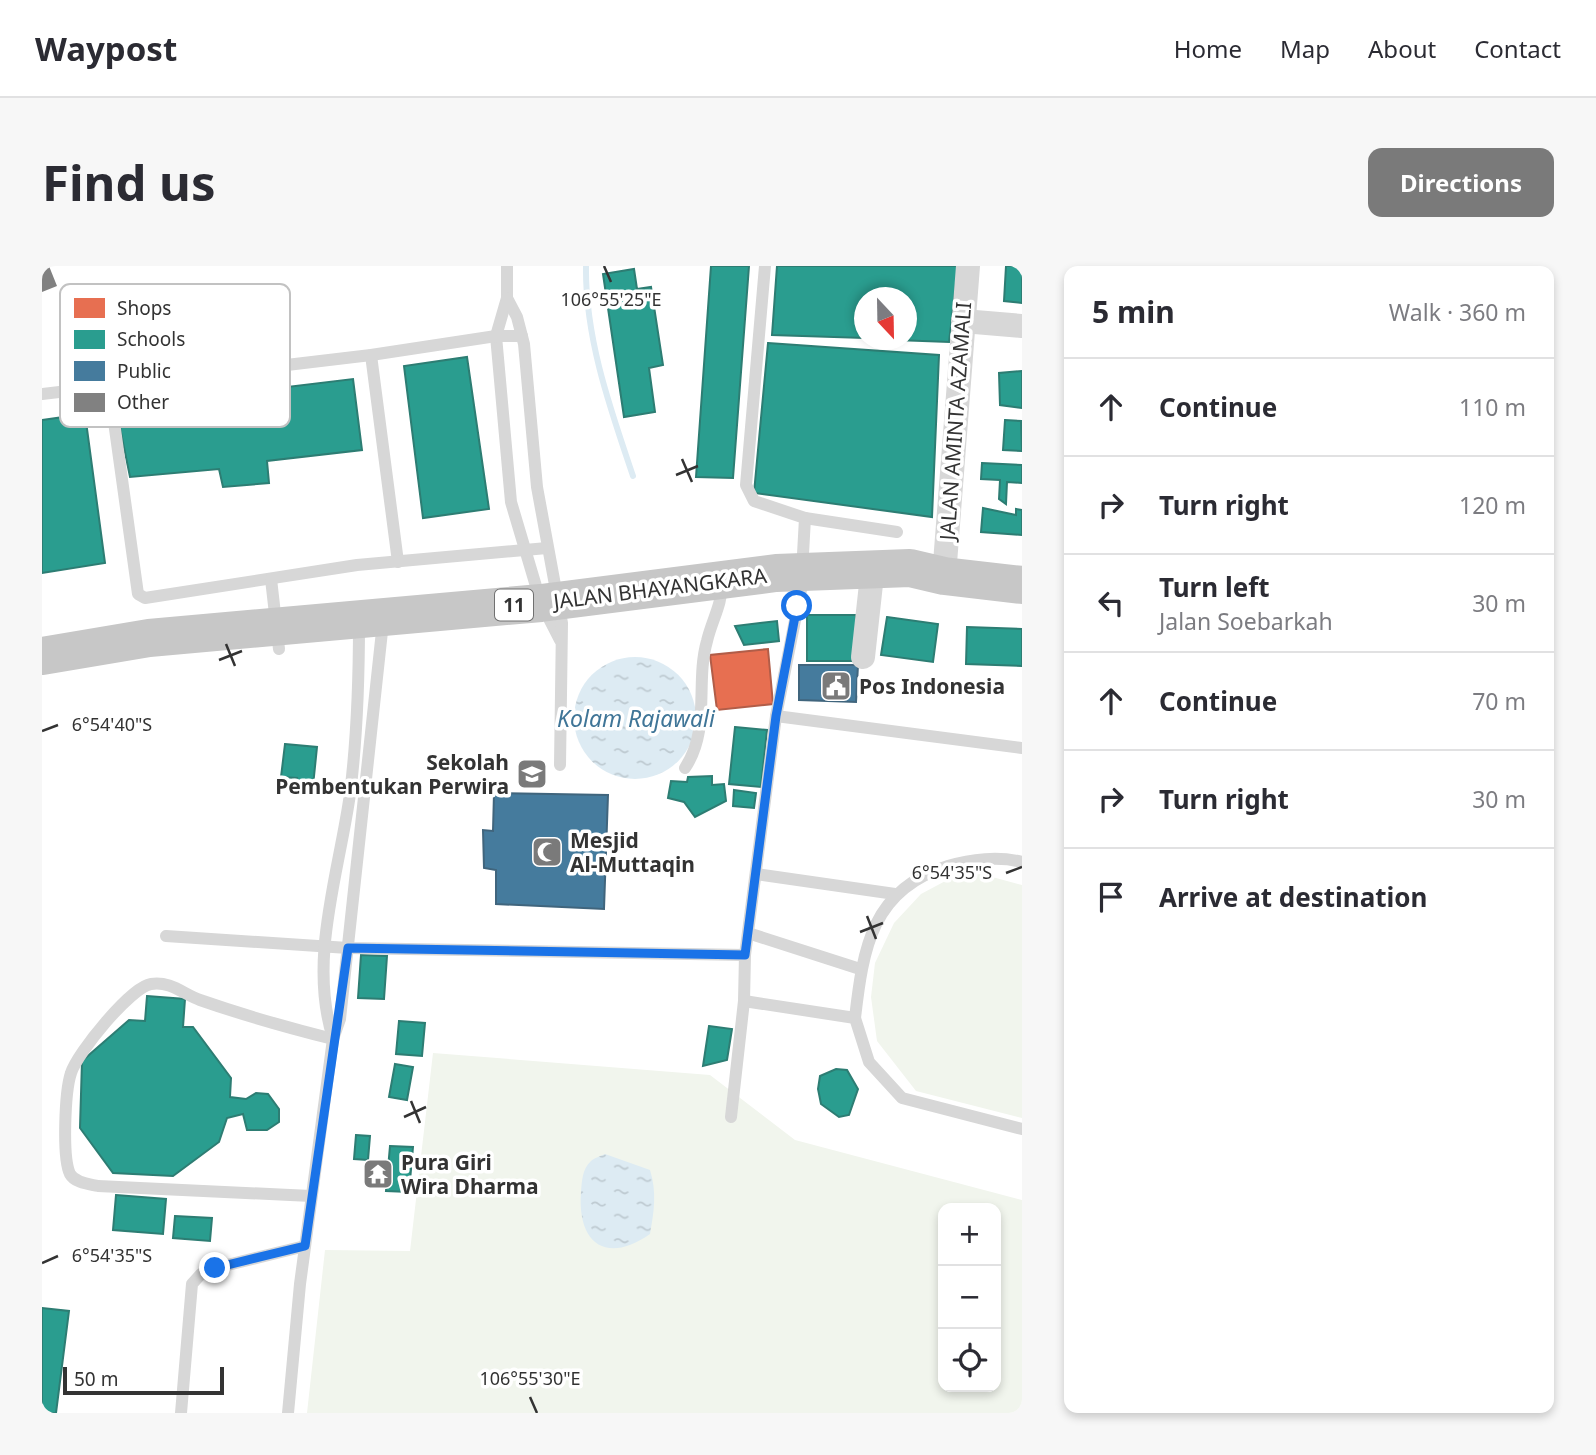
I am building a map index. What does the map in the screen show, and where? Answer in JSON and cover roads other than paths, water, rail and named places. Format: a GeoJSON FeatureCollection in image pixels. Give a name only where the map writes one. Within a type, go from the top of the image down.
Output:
{"type":"FeatureCollection","features":[{"type":"Feature","properties":{"kind":"highway","name":"JALAN BHAYANGKARA"},"geometry":{"type":"LineString","coordinates":[[42,656],[83,650],[154,659],[278,638],[555,618],[722,590],[910,568],[944,576],[1022,585]]}},
{"type":"Feature","properties":{"kind":"highway","name":"JALAN BHAYANGKARA"},"geometry":{"type":"LineString","coordinates":[[801,581],[908,584],[944,576]]}},
{"type":"Feature","properties":{"kind":"street","name":"JALAN AMINTA AZAMALI"},"geometry":{"type":"LineString","coordinates":[[944,576],[968,266]]}},
{"type":"Feature","properties":{"kind":"street"},"geometry":{"type":"LineString","coordinates":[[963,321],[1022,326]]}},
{"type":"Feature","properties":{"kind":"street"},"geometry":{"type":"LineString","coordinates":[[863,657],[872,584]]}},
{"type":"Feature","properties":{"kind":"lane"},"geometry":{"type":"LineString","coordinates":[[508,266],[507,298],[496,336],[511,502],[524,551],[555,618]]}},
{"type":"Feature","properties":{"kind":"lane"},"geometry":{"type":"LineString","coordinates":[[765,266],[746,485],[754,501],[805,518],[897,532]]}},
{"type":"Feature","properties":{"kind":"lane"},"geometry":{"type":"LineString","coordinates":[[507,298],[522,336],[555,618],[560,765]]}},
{"type":"Feature","properties":{"kind":"lane"},"geometry":{"type":"LineString","coordinates":[[290,365],[496,336],[522,336]]}},
{"type":"Feature","properties":{"kind":"lane"},"geometry":{"type":"LineString","coordinates":[[371,355],[398,562]]}},
{"type":"Feature","properties":{"kind":"lane"},"geometry":{"type":"LineString","coordinates":[[42,394],[60,392]]}},
{"type":"Feature","properties":{"kind":"lane"},"geometry":{"type":"LineString","coordinates":[[115,427],[138,594],[145,598],[398,562],[547,548]]}},
{"type":"Feature","properties":{"kind":"lane"},"geometry":{"type":"LineString","coordinates":[[731,1117],[755,874],[776,716],[801,581],[805,518]]}},
{"type":"Feature","properties":{"kind":"lane"},"geometry":{"type":"LineString","coordinates":[[271,579],[278,638]]}},
{"type":"Feature","properties":{"kind":"lane"},"geometry":{"type":"LineString","coordinates":[[685,768],[692,758],[701,723],[706,642],[722,590]]}},
{"type":"Feature","properties":{"kind":"lane"},"geometry":{"type":"LineString","coordinates":[[333,1039],[326,1016],[324,946],[350,794],[371,630]]}},
{"type":"Feature","properties":{"kind":"lane"},"geometry":{"type":"LineString","coordinates":[[288,1413],[311,1196],[333,1039],[340,1019],[348,948],[371,630]]}},
{"type":"Feature","properties":{"kind":"lane"},"geometry":{"type":"LineString","coordinates":[[776,716],[1022,748]]}},
{"type":"Feature","properties":{"kind":"lane"},"geometry":{"type":"LineString","coordinates":[[1022,862],[1009,858],[961,862],[924,873],[895,894],[867,942],[860,969],[855,1018],[869,1062],[902,1098],[1022,1129]]}},
{"type":"Feature","properties":{"kind":"lane"},"geometry":{"type":"LineString","coordinates":[[755,874],[895,894]]}},
{"type":"Feature","properties":{"kind":"lane"},"geometry":{"type":"LineString","coordinates":[[748,933],[860,969]]}},
{"type":"Feature","properties":{"kind":"lane"},"geometry":{"type":"LineString","coordinates":[[166,936],[348,948],[745,955]]}},
{"type":"Feature","properties":{"kind":"lane"},"geometry":{"type":"LineString","coordinates":[[311,1196],[99,1186],[77,1181],[71,1174],[67,1158],[68,1087],[80,1056],[138,988],[152,984],[175,986],[198,999],[333,1039]]}},
{"type":"Feature","properties":{"kind":"lane"},"geometry":{"type":"LineString","coordinates":[[744,1001],[855,1018]]}},
{"type":"Feature","properties":{"kind":"lane"},"geometry":{"type":"LineString","coordinates":[[181,1413],[192,1284],[201,1274],[215,1268],[305,1246]]}},
{"type":"Feature","properties":{"kind":"water","name":"Kolam Rajawali"},"geometry":{"type":"Polygon","coordinates":[[[635,657],[658,661],[678,675],[692,695],[696,718],[692,741],[678,761],[658,775],[635,779],[612,775],[592,761],[578,741],[574,718],[578,695],[592,675],[612,661],[635,657]]]}},
{"type":"Feature","properties":{"kind":"water"},"geometry":{"type":"Polygon","coordinates":[[[605,1154],[650,1170],[654,1186],[650,1234],[620,1248],[608,1248],[589,1236],[581,1210],[584,1171],[591,1161],[605,1154]]]}},
{"type":"Feature","properties":{"kind":"waterway"},"geometry":{"type":"LineString","coordinates":[[586,266],[594,346],[633,476]]}},
{"type":"Feature","properties":{"kind":"place","name":"Pos Indonesia"},"geometry":{"type":"Point","coordinates":[836,686]}},
{"type":"Feature","properties":{"kind":"place","name":"Sekolah Pembentukan Perwira"},"geometry":{"type":"Point","coordinates":[532,774]}},
{"type":"Feature","properties":{"kind":"place","name":"Mesjid Al-Muttaqin"},"geometry":{"type":"Point","coordinates":[547,852]}},
{"type":"Feature","properties":{"kind":"place","name":"Pura Giri Wira Dharma"},"geometry":{"type":"Point","coordinates":[378,1174]}}]}
